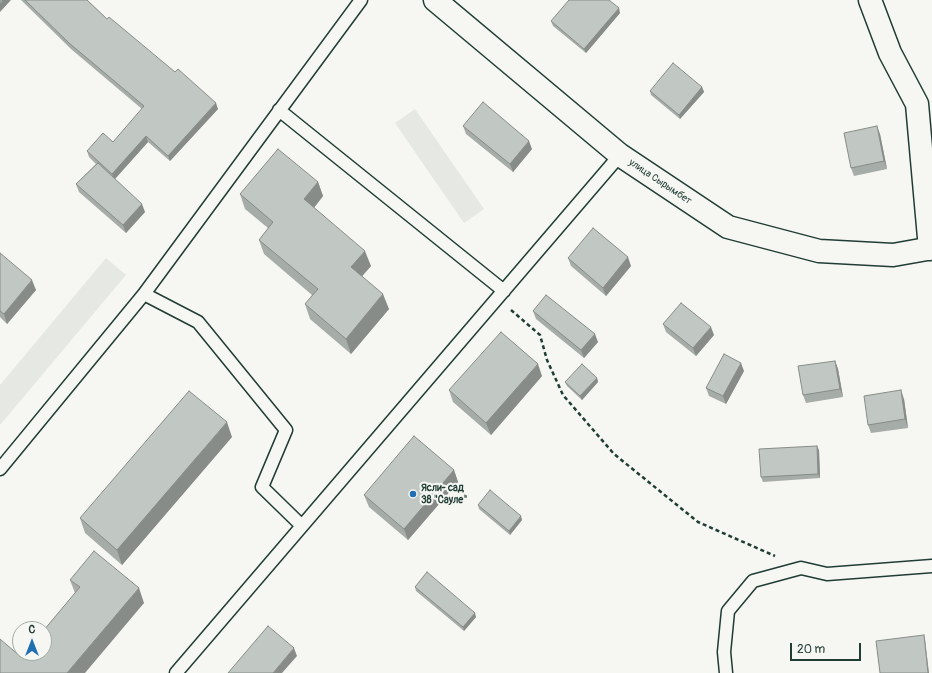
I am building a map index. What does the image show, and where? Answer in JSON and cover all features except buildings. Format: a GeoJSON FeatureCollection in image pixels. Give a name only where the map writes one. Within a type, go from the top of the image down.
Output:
{"type":"FeatureCollection","features":[{"type":"Feature","properties":{"kind":"street","name":"улица Сырымбет"},"geometry":{"type":"LineString","coordinates":[[435,0],[620,155],[728,227],[818,251],[893,255],[931,249]]}},
{"type":"Feature","properties":{"kind":"street"},"geometry":{"type":"LineString","coordinates":[[870,0],[890,53],[917,104],[931,249]]}},
{"type":"Feature","properties":{"kind":"lane"},"geometry":{"type":"LineString","coordinates":[[0,469],[144,294],[361,0]]}},
{"type":"Feature","properties":{"kind":"lane"},"geometry":{"type":"LineString","coordinates":[[279,110],[501,295]]}},
{"type":"Feature","properties":{"kind":"lane"},"geometry":{"type":"LineString","coordinates":[[176,673],[620,155]]}},
{"type":"Feature","properties":{"kind":"lane"},"geometry":{"type":"LineString","coordinates":[[144,294],[198,322],[286,430],[262,488],[302,526]]}},
{"type":"Feature","properties":{"kind":"lane"},"geometry":{"type":"LineString","coordinates":[[726,673],[724,652],[728,611],[752,581],[801,568],[827,574],[932,566]]}},
{"type":"Feature","properties":{"kind":"path"},"geometry":{"type":"LineString","coordinates":[[501,295],[540,335],[547,360],[563,395],[614,454],[698,522],[801,568]]}},
{"type":"Feature","properties":{"kind":"shaded area"},"geometry":{"type":"Polygon","coordinates":[[[415,109],[484,209],[464,223],[395,123],[415,109]]]}},
{"type":"Feature","properties":{"kind":"shaded area"},"geometry":{"type":"Polygon","coordinates":[[[106,258],[126,275],[0,425],[0,385],[106,258]]]}},
{"type":"Feature","properties":{"kind":"place","name":"Ясли- сад 38 \"Сауле\""},"geometry":{"type":"Point","coordinates":[413,494]}}]}
